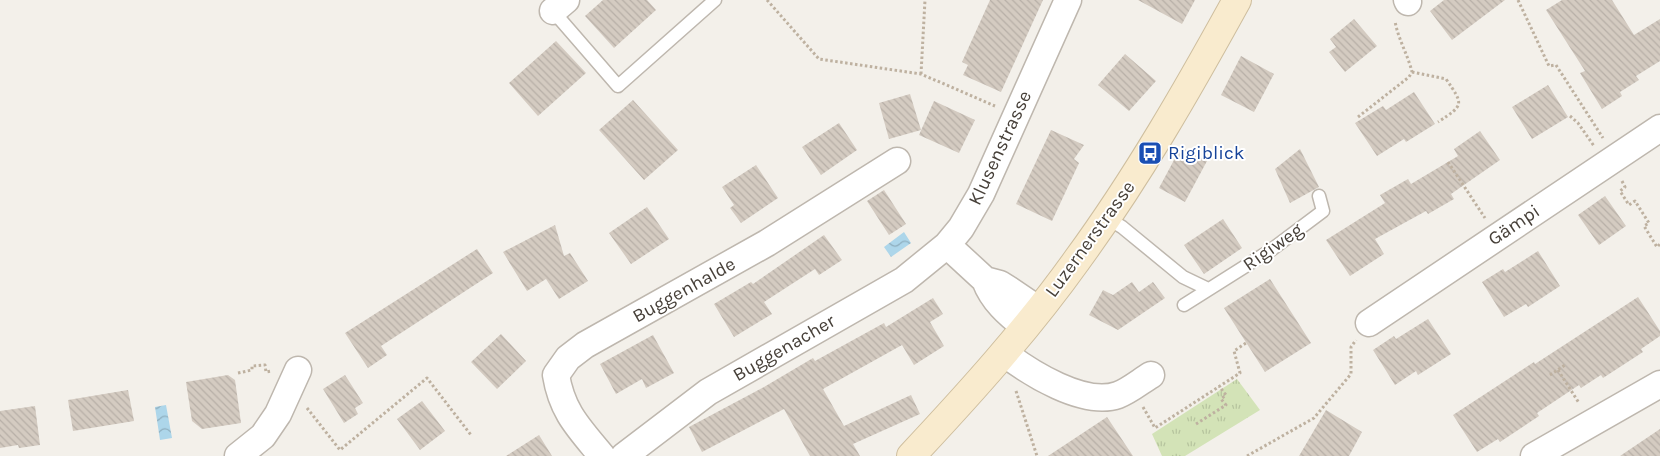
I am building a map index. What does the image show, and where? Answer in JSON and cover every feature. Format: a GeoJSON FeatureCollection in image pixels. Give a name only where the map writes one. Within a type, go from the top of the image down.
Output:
{"type":"FeatureCollection","features":[{"type":"Feature","properties":{"kind":"main road","name":"Luzernerstrasse"},"geometry":{"type":"LineString","coordinates":[[911,456],[953,412],[1004,353],[1077,261],[1150,153],[1186,94],[1238,0]]}},
{"type":"Feature","properties":{"kind":"street","name":"Klusenstrasse"},"geometry":{"type":"LineString","coordinates":[[947,246],[981,194],[1068,0]]}},
{"type":"Feature","properties":{"kind":"street","name":"Gämpi"},"geometry":{"type":"LineString","coordinates":[[1369,323],[1506,231],[1606,158],[1660,128]]}},
{"type":"Feature","properties":{"kind":"street","name":"Buggenhalde"},"geometry":{"type":"LineString","coordinates":[[602,456],[565,408],[556,375],[568,358],[586,345],[767,243],[897,160]]}},
{"type":"Feature","properties":{"kind":"street"},"geometry":{"type":"LineString","coordinates":[[947,246],[985,280],[990,293],[997,303],[1032,318]]}},
{"type":"Feature","properties":{"kind":"street","name":"Buggenacher"},"geometry":{"type":"LineString","coordinates":[[624,456],[708,392],[904,280],[947,246]]}},
{"type":"Feature","properties":{"kind":"street"},"geometry":{"type":"LineString","coordinates":[[1004,353],[1049,382],[1093,398],[1118,395],[1151,375]]}},
{"type":"Feature","properties":{"kind":"street"},"geometry":{"type":"LineString","coordinates":[[238,456],[263,436],[278,414],[298,370]]}},
{"type":"Feature","properties":{"kind":"street"},"geometry":{"type":"LineString","coordinates":[[1534,456],[1660,384]]}},
{"type":"Feature","properties":{"kind":"lane"},"geometry":{"type":"LineString","coordinates":[[559,6],[618,86],[715,0]]}},
{"type":"Feature","properties":{"kind":"lane","name":"Rigiweg"},"geometry":{"type":"LineString","coordinates":[[1184,305],[1271,250],[1323,211],[1319,196]]}},
{"type":"Feature","properties":{"kind":"lane"},"geometry":{"type":"LineString","coordinates":[[1107,218],[1122,227],[1184,276],[1208,289]]}},
{"type":"Feature","properties":{"kind":"path"},"geometry":{"type":"LineString","coordinates":[[767,0],[819,59],[921,74],[1017,116]]}},
{"type":"Feature","properties":{"kind":"path"},"geometry":{"type":"LineString","coordinates":[[921,74],[925,0]]}},
{"type":"Feature","properties":{"kind":"path"},"geometry":{"type":"LineString","coordinates":[[1518,0],[1549,66],[1556,65],[1606,158],[1611,173],[1615,170],[1625,187],[1620,190],[1629,205],[1635,200],[1649,223],[1644,226],[1657,246],[1660,244]]}},
{"type":"Feature","properties":{"kind":"path"},"geometry":{"type":"LineString","coordinates":[[1358,117],[1409,77],[1412,72],[1406,51],[1397,34],[1394,15],[1408,1]]}},
{"type":"Feature","properties":{"kind":"path"},"geometry":{"type":"LineString","coordinates":[[1412,72],[1446,79],[1457,94],[1459,105],[1457,110],[1438,122]]}},
{"type":"Feature","properties":{"kind":"path"},"geometry":{"type":"LineString","coordinates":[[1570,116],[1578,123],[1606,158]]}},
{"type":"Feature","properties":{"kind":"path"},"geometry":{"type":"LineString","coordinates":[[1448,162],[1488,224],[1498,218],[1506,231]]}},
{"type":"Feature","properties":{"kind":"path"},"geometry":{"type":"LineString","coordinates":[[1247,456],[1314,418],[1351,374],[1351,347],[1369,323]]}},
{"type":"Feature","properties":{"kind":"path"},"geometry":{"type":"LineString","coordinates":[[1142,405],[1155,428],[1240,373],[1234,351],[1246,343]]}},
{"type":"Feature","properties":{"kind":"path"},"geometry":{"type":"LineString","coordinates":[[238,372],[252,370],[252,366],[261,365]]}},
{"type":"Feature","properties":{"kind":"path"},"geometry":{"type":"LineString","coordinates":[[1550,375],[1565,365]]}},
{"type":"Feature","properties":{"kind":"path"},"geometry":{"type":"LineString","coordinates":[[1558,370],[1591,424]]}},
{"type":"Feature","properties":{"kind":"path"},"geometry":{"type":"LineString","coordinates":[[304,403],[340,450],[427,378],[471,435]]}},
{"type":"Feature","properties":{"kind":"path"},"geometry":{"type":"LineString","coordinates":[[1014,386],[1037,456]]}},
{"type":"Feature","properties":{"kind":"path"},"geometry":{"type":"LineString","coordinates":[[1196,424],[1226,405],[1221,399],[1226,395],[1219,386]]}},
{"type":"Feature","properties":{"kind":"green space"},"geometry":{"type":"Polygon","coordinates":[[[1237,379],[1260,410],[1185,456],[1162,456],[1152,434],[1237,379]]]}},
{"type":"Feature","properties":{"kind":"water"},"geometry":{"type":"Polygon","coordinates":[[[904,232],[911,243],[891,257],[884,247],[904,232]]]}},
{"type":"Feature","properties":{"kind":"water"},"geometry":{"type":"Polygon","coordinates":[[[166,405],[172,438],[160,440],[155,407],[166,405]]]}},
{"type":"Feature","properties":{"kind":"building"},"geometry":{"type":"Polygon","coordinates":[[[603,0],[647,0],[656,10],[614,48],[585,16],[603,0]]]}},
{"type":"Feature","properties":{"kind":"building"},"geometry":{"type":"Polygon","coordinates":[[[990,0],[1043,0],[1001,92],[963,75],[968,65],[962,62],[990,0]]]}},
{"type":"Feature","properties":{"kind":"building"},"geometry":{"type":"Polygon","coordinates":[[[1138,0],[1195,0],[1182,24],[1138,0]]]}},
{"type":"Feature","properties":{"kind":"building"},"geometry":{"type":"Polygon","coordinates":[[[1444,0],[1505,0],[1452,40],[1430,11],[1444,0]]]}},
{"type":"Feature","properties":{"kind":"building"},"geometry":{"type":"Polygon","coordinates":[[[1562,0],[1612,0],[1634,35],[1660,19],[1660,61],[1636,76],[1639,80],[1620,92],[1622,96],[1602,109],[1580,73],[1585,71],[1546,10],[1562,0]]]}},
{"type":"Feature","properties":{"kind":"building"},"geometry":{"type":"Polygon","coordinates":[[[1354,19],[1377,46],[1345,72],[1329,52],[1336,47],[1330,39],[1354,19]]]}},
{"type":"Feature","properties":{"kind":"building"},"geometry":{"type":"Polygon","coordinates":[[[556,41],[586,73],[538,116],[509,83],[556,41]]]}},
{"type":"Feature","properties":{"kind":"building"},"geometry":{"type":"Polygon","coordinates":[[[1125,54],[1156,81],[1129,111],[1098,85],[1125,54]]]}},
{"type":"Feature","properties":{"kind":"building"},"geometry":{"type":"Polygon","coordinates":[[[1241,56],[1274,74],[1254,112],[1221,95],[1241,56]]]}},
{"type":"Feature","properties":{"kind":"building"},"geometry":{"type":"Polygon","coordinates":[[[1548,85],[1568,117],[1532,139],[1512,107],[1548,85]]]}},
{"type":"Feature","properties":{"kind":"building"},"geometry":{"type":"Polygon","coordinates":[[[1414,92],[1435,124],[1406,142],[1404,139],[1377,156],[1355,123],[1383,106],[1386,110],[1414,92]]]}},
{"type":"Feature","properties":{"kind":"building"},"geometry":{"type":"Polygon","coordinates":[[[910,94],[921,130],[889,139],[879,103],[910,94]]]}},
{"type":"Feature","properties":{"kind":"building"},"geometry":{"type":"Polygon","coordinates":[[[633,100],[678,150],[644,180],[599,130],[633,100]]]}},
{"type":"Feature","properties":{"kind":"building"},"geometry":{"type":"Polygon","coordinates":[[[934,101],[975,120],[959,153],[919,135],[934,101]]]}},
{"type":"Feature","properties":{"kind":"building"},"geometry":{"type":"Polygon","coordinates":[[[839,123],[857,150],[821,175],[802,147],[839,123]]]}},
{"type":"Feature","properties":{"kind":"building"},"geometry":{"type":"Polygon","coordinates":[[[1051,130],[1084,145],[1074,159],[1079,163],[1052,221],[1016,204],[1051,130]]]}},
{"type":"Feature","properties":{"kind":"building"},"geometry":{"type":"Polygon","coordinates":[[[1480,131],[1500,160],[1451,194],[1454,199],[1428,214],[1426,211],[1375,239],[1384,254],[1350,276],[1326,240],[1385,203],[1380,195],[1408,179],[1411,184],[1458,156],[1454,149],[1480,131]]]}},
{"type":"Feature","properties":{"kind":"building"},"geometry":{"type":"Polygon","coordinates":[[[1181,147],[1207,161],[1185,202],[1159,188],[1181,147]]]}},
{"type":"Feature","properties":{"kind":"building"},"geometry":{"type":"Polygon","coordinates":[[[1300,149],[1319,187],[1290,203],[1275,169],[1300,149]]]}},
{"type":"Feature","properties":{"kind":"building"},"geometry":{"type":"Polygon","coordinates":[[[756,165],[778,198],[741,223],[730,208],[734,205],[722,187],[756,165]]]}},
{"type":"Feature","properties":{"kind":"building"},"geometry":{"type":"Polygon","coordinates":[[[884,190],[906,224],[889,235],[867,201],[884,190]]]}},
{"type":"Feature","properties":{"kind":"building"},"geometry":{"type":"Polygon","coordinates":[[[1605,196],[1626,226],[1599,245],[1578,215],[1605,196]]]}},
{"type":"Feature","properties":{"kind":"building"},"geometry":{"type":"Polygon","coordinates":[[[647,207],[669,239],[631,264],[609,233],[647,207]]]}},
{"type":"Feature","properties":{"kind":"building"},"geometry":{"type":"Polygon","coordinates":[[[1223,219],[1242,248],[1204,274],[1184,245],[1223,219]]]}},
{"type":"Feature","properties":{"kind":"building"},"geometry":{"type":"Polygon","coordinates":[[[555,225],[564,256],[570,253],[588,281],[559,299],[546,279],[527,291],[503,252],[555,225]]]}},
{"type":"Feature","properties":{"kind":"building"},"geometry":{"type":"Polygon","coordinates":[[[824,235],[842,260],[819,275],[815,269],[764,302],[772,314],[734,337],[714,304],[751,282],[753,284],[824,235]]]}},
{"type":"Feature","properties":{"kind":"building"},"geometry":{"type":"Polygon","coordinates":[[[477,249],[493,273],[381,346],[387,355],[368,368],[345,333],[477,249]]]}},
{"type":"Feature","properties":{"kind":"building"},"geometry":{"type":"Polygon","coordinates":[[[1538,251],[1560,286],[1528,307],[1526,304],[1504,317],[1482,282],[1503,269],[1505,272],[1538,251]]]}},
{"type":"Feature","properties":{"kind":"building"},"geometry":{"type":"Polygon","coordinates":[[[1270,279],[1311,343],[1265,372],[1224,308],[1270,279]]]}},
{"type":"Feature","properties":{"kind":"building"},"geometry":{"type":"Polygon","coordinates":[[[1132,282],[1139,292],[1153,282],[1165,298],[1118,330],[1089,315],[1103,290],[1113,295],[1132,282]]]}},
{"type":"Feature","properties":{"kind":"building"},"geometry":{"type":"Polygon","coordinates":[[[1638,297],[1660,331],[1660,336],[1641,349],[1643,352],[1603,378],[1601,375],[1581,388],[1579,385],[1537,413],[1539,416],[1500,442],[1498,439],[1477,452],[1453,415],[1638,297]]]}},
{"type":"Feature","properties":{"kind":"building"},"geometry":{"type":"Polygon","coordinates":[[[933,298],[943,314],[930,322],[944,346],[914,365],[902,345],[823,389],[844,426],[911,395],[920,414],[853,444],[860,456],[810,456],[784,409],[702,452],[689,427],[764,387],[813,358],[815,361],[884,323],[886,327],[933,298]]]}},
{"type":"Feature","properties":{"kind":"building"},"geometry":{"type":"Polygon","coordinates":[[[1428,319],[1451,354],[1418,375],[1416,371],[1395,385],[1373,350],[1394,336],[1396,339],[1428,319]]]}},
{"type":"Feature","properties":{"kind":"building"},"geometry":{"type":"Polygon","coordinates":[[[501,334],[526,361],[497,389],[471,362],[501,334]]]}},
{"type":"Feature","properties":{"kind":"building"},"geometry":{"type":"Polygon","coordinates":[[[653,335],[674,373],[646,388],[642,379],[616,394],[600,364],[653,335]]]}},
{"type":"Feature","properties":{"kind":"building"},"geometry":{"type":"Polygon","coordinates":[[[228,375],[235,380],[241,423],[202,429],[192,421],[186,382],[228,375]]]}},
{"type":"Feature","properties":{"kind":"building"},"geometry":{"type":"Polygon","coordinates":[[[345,375],[363,403],[355,408],[358,414],[344,423],[323,389],[345,375]]]}},
{"type":"Feature","properties":{"kind":"building"},"geometry":{"type":"Polygon","coordinates":[[[128,390],[134,421],[73,431],[68,400],[128,390]]]}},
{"type":"Feature","properties":{"kind":"building"},"geometry":{"type":"Polygon","coordinates":[[[422,401],[445,431],[420,450],[397,419],[422,401]]]}},
{"type":"Feature","properties":{"kind":"building"},"geometry":{"type":"Polygon","coordinates":[[[35,406],[40,445],[19,448],[18,445],[0,448],[0,411],[35,406]]]}},
{"type":"Feature","properties":{"kind":"building"},"geometry":{"type":"Polygon","coordinates":[[[1326,410],[1362,432],[1349,456],[1299,456],[1326,410]]]}},
{"type":"Feature","properties":{"kind":"building"},"geometry":{"type":"Polygon","coordinates":[[[1107,417],[1133,456],[1048,456],[1107,417]]]}},
{"type":"Feature","properties":{"kind":"building"},"geometry":{"type":"Polygon","coordinates":[[[1660,429],[1660,456],[1620,456],[1660,429]]]}},
{"type":"Feature","properties":{"kind":"building"},"geometry":{"type":"Polygon","coordinates":[[[539,435],[552,456],[506,456],[539,435]]]}},
{"type":"Feature","properties":{"kind":"place","name":"Rigiblick"},"geometry":{"type":"Point","coordinates":[1150,153]}}]}
